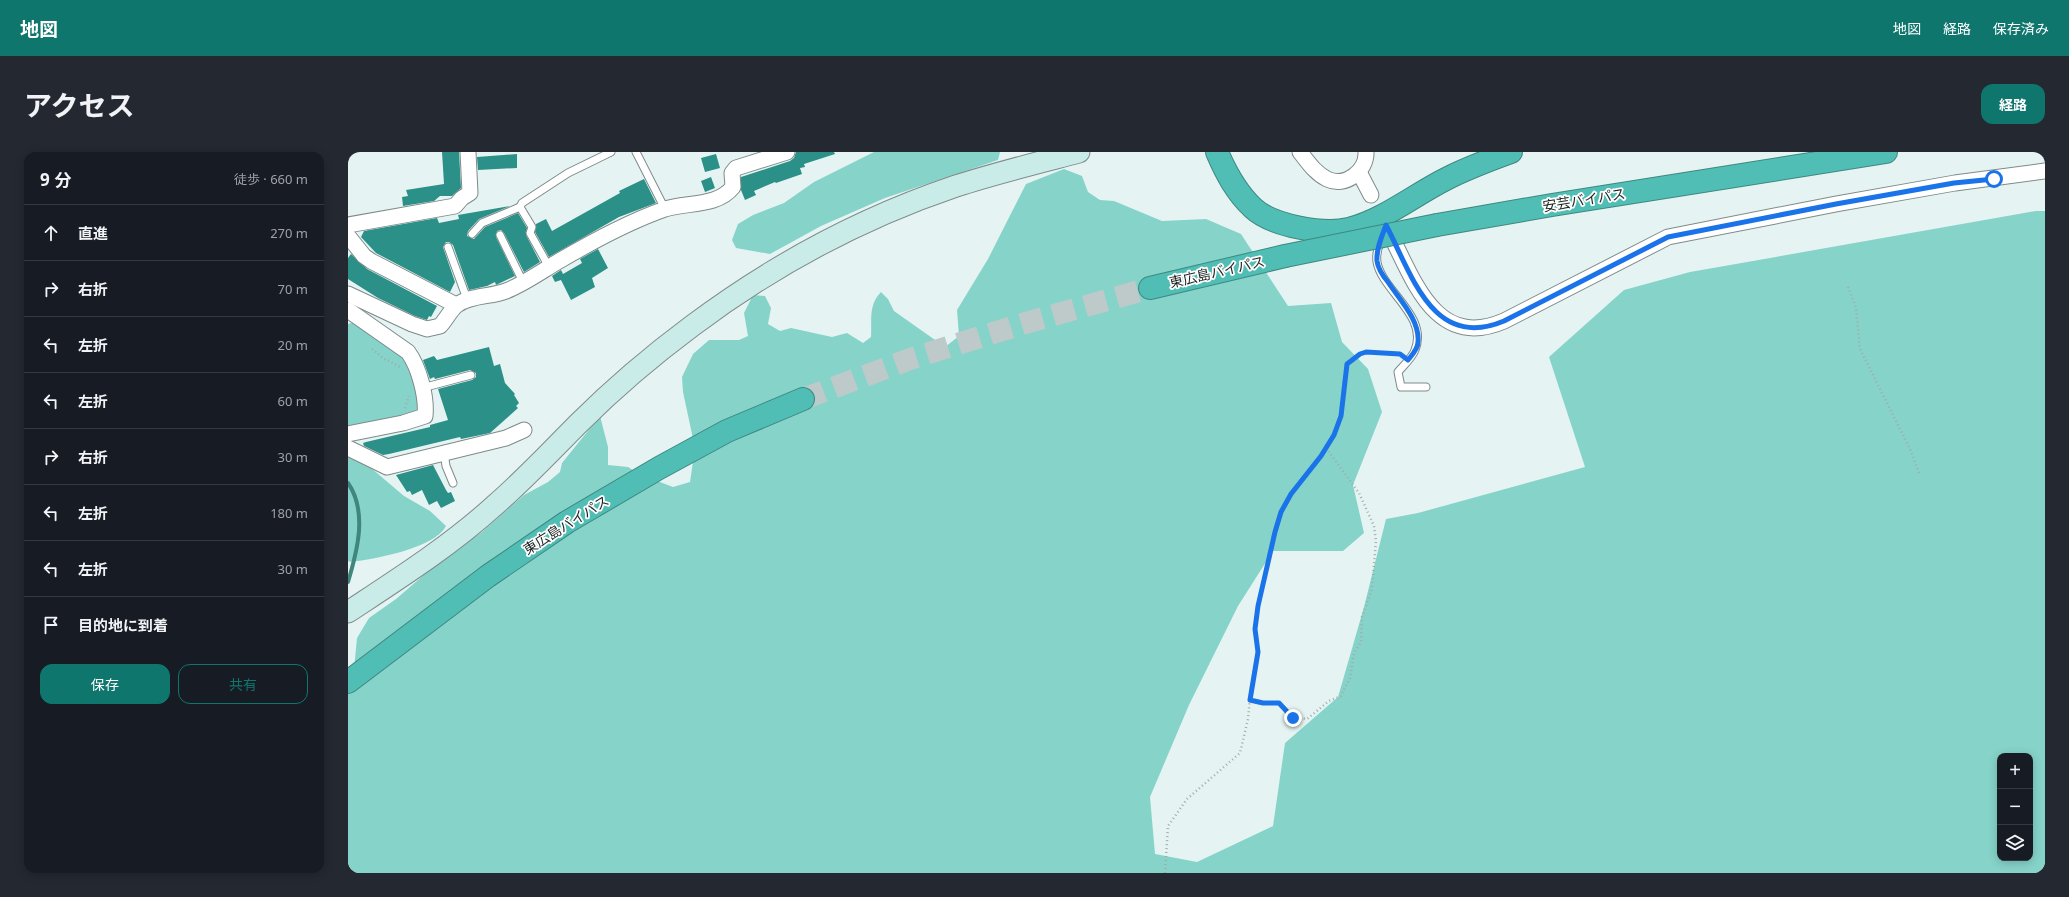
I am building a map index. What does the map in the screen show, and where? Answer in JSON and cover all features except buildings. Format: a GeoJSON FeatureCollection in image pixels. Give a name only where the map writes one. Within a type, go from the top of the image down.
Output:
{"type":"FeatureCollection","features":[{"type":"Feature","properties":{"kind":"highway"},"geometry":{"type":"LineString","coordinates":[[1217,152],[1234,186],[1254,209],[1276,221],[1296,227],[1322,231],[1348,229],[1373,220],[1446,179],[1511,152]]}},
{"type":"Feature","properties":{"kind":"highway"},"geometry":{"type":"LineString","coordinates":[[1234,152],[1252,186],[1271,204],[1298,216],[1326,221],[1347,217],[1368,210],[1439,171],[1480,152]]}},
{"type":"Feature","properties":{"kind":"highway","name":"安芸バイパス"},"geometry":{"type":"LineString","coordinates":[[1284,256],[1437,225],[1552,204],[1886,152]]}},
{"type":"Feature","properties":{"kind":"highway","name":"東広島バイパス"},"geometry":{"type":"LineString","coordinates":[[1150,288],[1284,256]]}},
{"type":"Feature","properties":{"kind":"highway","name":"東広島バイパス"},"geometry":{"type":"LineString","coordinates":[[348,682],[488,576],[567,522],[727,431],[803,399]]}},
{"type":"Feature","properties":{"kind":"street"},"geometry":{"type":"LineString","coordinates":[[348,225],[455,206],[462,198],[470,193],[468,152]]}},
{"type":"Feature","properties":{"kind":"street"},"geometry":{"type":"LineString","coordinates":[[348,236],[364,256],[371,261],[462,302],[489,297],[507,291],[626,225],[665,209],[691,205],[727,195],[733,187],[732,172],[736,168],[787,152]]}},
{"type":"Feature","properties":{"kind":"street"},"geometry":{"type":"LineString","coordinates":[[352,609],[447,544],[492,508],[534,470],[580,422],[654,356],[692,325],[775,270],[817,246],[905,206],[954,187],[1078,152]]}},
{"type":"Feature","properties":{"kind":"street"},"geometry":{"type":"LineString","coordinates":[[1300,152],[1313,168],[1329,180],[1345,179],[1359,172],[1363,168],[1366,152]]}},
{"type":"Feature","properties":{"kind":"street"},"geometry":{"type":"LineString","coordinates":[[1385,223],[1425,301],[1435,312],[1449,322],[1476,328],[1492,326],[1504,321],[1668,237],[1843,202],[1954,183],[2045,171]]}},
{"type":"Feature","properties":{"kind":"street"},"geometry":{"type":"LineString","coordinates":[[1359,172],[1371,195]]}},
{"type":"Feature","properties":{"kind":"street"},"geometry":{"type":"LineString","coordinates":[[348,294],[412,324],[427,329],[440,326],[462,302]]}},
{"type":"Feature","properties":{"kind":"street"},"geometry":{"type":"LineString","coordinates":[[348,434],[403,423],[425,416],[426,408],[415,391],[414,360],[408,352],[350,314]]}},
{"type":"Feature","properties":{"kind":"street"},"geometry":{"type":"LineString","coordinates":[[348,448],[387,467],[506,438],[524,430]]}},
{"type":"Feature","properties":{"kind":"lane"},"geometry":{"type":"LineString","coordinates":[[472,234],[482,223],[520,207],[522,203],[568,173],[611,152]]}},
{"type":"Feature","properties":{"kind":"lane"},"geometry":{"type":"LineString","coordinates":[[636,152],[665,209]]}},
{"type":"Feature","properties":{"kind":"lane"},"geometry":{"type":"LineString","coordinates":[[520,207],[532,227],[530,233],[549,267]]}},
{"type":"Feature","properties":{"kind":"lane"},"geometry":{"type":"LineString","coordinates":[[1385,223],[1378,249],[1377,261],[1380,271],[1408,311],[1415,326],[1418,342],[1415,352],[1398,372],[1400,386],[1426,387]]}},
{"type":"Feature","properties":{"kind":"lane"},"geometry":{"type":"LineString","coordinates":[[500,235],[523,282]]}},
{"type":"Feature","properties":{"kind":"lane"},"geometry":{"type":"LineString","coordinates":[[448,247],[462,302]]}},
{"type":"Feature","properties":{"kind":"lane"},"geometry":{"type":"LineString","coordinates":[[415,391],[471,375]]}},
{"type":"Feature","properties":{"kind":"lane"},"geometry":{"type":"LineString","coordinates":[[444,453],[446,466],[453,482]]}},
{"type":"Feature","properties":{"kind":"path"},"geometry":{"type":"LineString","coordinates":[[1848,287],[1856,308],[1860,349],[1910,448],[1920,475]]}},
{"type":"Feature","properties":{"kind":"path"},"geometry":{"type":"LineString","coordinates":[[372,349],[383,358],[394,362],[403,371]]}},
{"type":"Feature","properties":{"kind":"path"},"geometry":{"type":"LineString","coordinates":[[1165,873],[1168,826],[1184,803],[1204,783],[1240,753],[1248,719],[1258,652],[1255,629],[1258,606],[1281,512],[1291,494],[1334,435],[1341,416],[1347,364],[1360,354],[1366,352],[1400,354],[1408,360]]}},
{"type":"Feature","properties":{"kind":"path"},"geometry":{"type":"LineString","coordinates":[[400,412],[405,410],[409,399],[415,391]]}},
{"type":"Feature","properties":{"kind":"path"},"geometry":{"type":"LineString","coordinates":[[1250,700],[1263,703],[1279,703],[1293,718],[1307,719],[1329,701],[1341,696],[1350,678],[1354,653],[1361,642],[1362,616],[1372,588],[1376,534],[1360,493],[1326,448]]}},
{"type":"Feature","properties":{"kind":"shaded area"},"geometry":{"type":"Polygon","coordinates":[[[874,152],[1000,152],[998,160],[885,198],[821,226],[770,254],[736,248],[732,240],[738,224],[753,215],[784,203],[814,182],[874,152]]]}},
{"type":"Feature","properties":{"kind":"shaded area"},"geometry":{"type":"Polygon","coordinates":[[[1064,169],[1082,176],[1088,192],[1100,200],[1114,201],[1162,221],[1206,219],[1241,234],[1288,306],[1331,303],[1342,342],[1368,369],[1382,412],[1353,485],[1364,533],[1343,551],[1273,551],[1238,606],[1189,705],[1150,797],[1155,854],[1197,862],[1273,826],[1285,743],[1338,697],[1364,607],[1386,519],[1418,513],[1585,467],[1549,357],[1624,290],[1690,272],[2036,211],[2045,211],[2045,873],[348,873],[348,684],[354,669],[357,638],[369,618],[396,599],[440,561],[482,532],[524,495],[548,482],[560,472],[562,463],[600,416],[608,447],[608,465],[628,467],[639,474],[673,487],[690,482],[695,448],[683,392],[682,377],[693,354],[709,340],[739,340],[748,336],[744,313],[753,295],[765,296],[771,308],[768,324],[780,331],[791,328],[832,337],[847,333],[863,343],[871,337],[872,308],[881,292],[888,299],[894,311],[945,347],[959,336],[957,310],[988,259],[1026,184],[1064,169]]]}},
{"type":"Feature","properties":{"kind":"shaded area"},"geometry":{"type":"Polygon","coordinates":[[[355,322],[393,347],[410,364],[421,409],[417,415],[348,429],[348,324],[355,322]]]}},
{"type":"Feature","properties":{"kind":"shaded area"},"geometry":{"type":"Polygon","coordinates":[[[348,456],[371,468],[404,496],[430,511],[446,526],[440,534],[417,546],[403,551],[374,558],[351,562],[348,561],[348,456]]]}},
{"type":"Feature","properties":{"kind":"waterway"},"geometry":{"type":"LineString","coordinates":[[348,483],[358,506],[359,519],[359,532],[355,558],[348,582]]}},
{"type":"Feature","properties":{"kind":"tunnel"},"geometry":{"type":"LineString","coordinates":[[803,399],[913,358],[1022,324],[1150,288]]}},
{"type":"Feature","properties":{"kind":"route"},"geometry":{"type":"LineString","coordinates":[[1293,718],[1279,703],[1263,703],[1250,700],[1258,652],[1255,629],[1258,606],[1281,512],[1291,494],[1321,456],[1334,435],[1341,416],[1347,364],[1360,354],[1366,352],[1400,354],[1408,360],[1415,352],[1418,342],[1415,326],[1408,311],[1380,271],[1377,261],[1378,249],[1386,225],[1425,301],[1435,312],[1449,322],[1476,328],[1492,326],[1504,321],[1668,237],[1686,232],[1954,183],[1994,179]]}}]}
